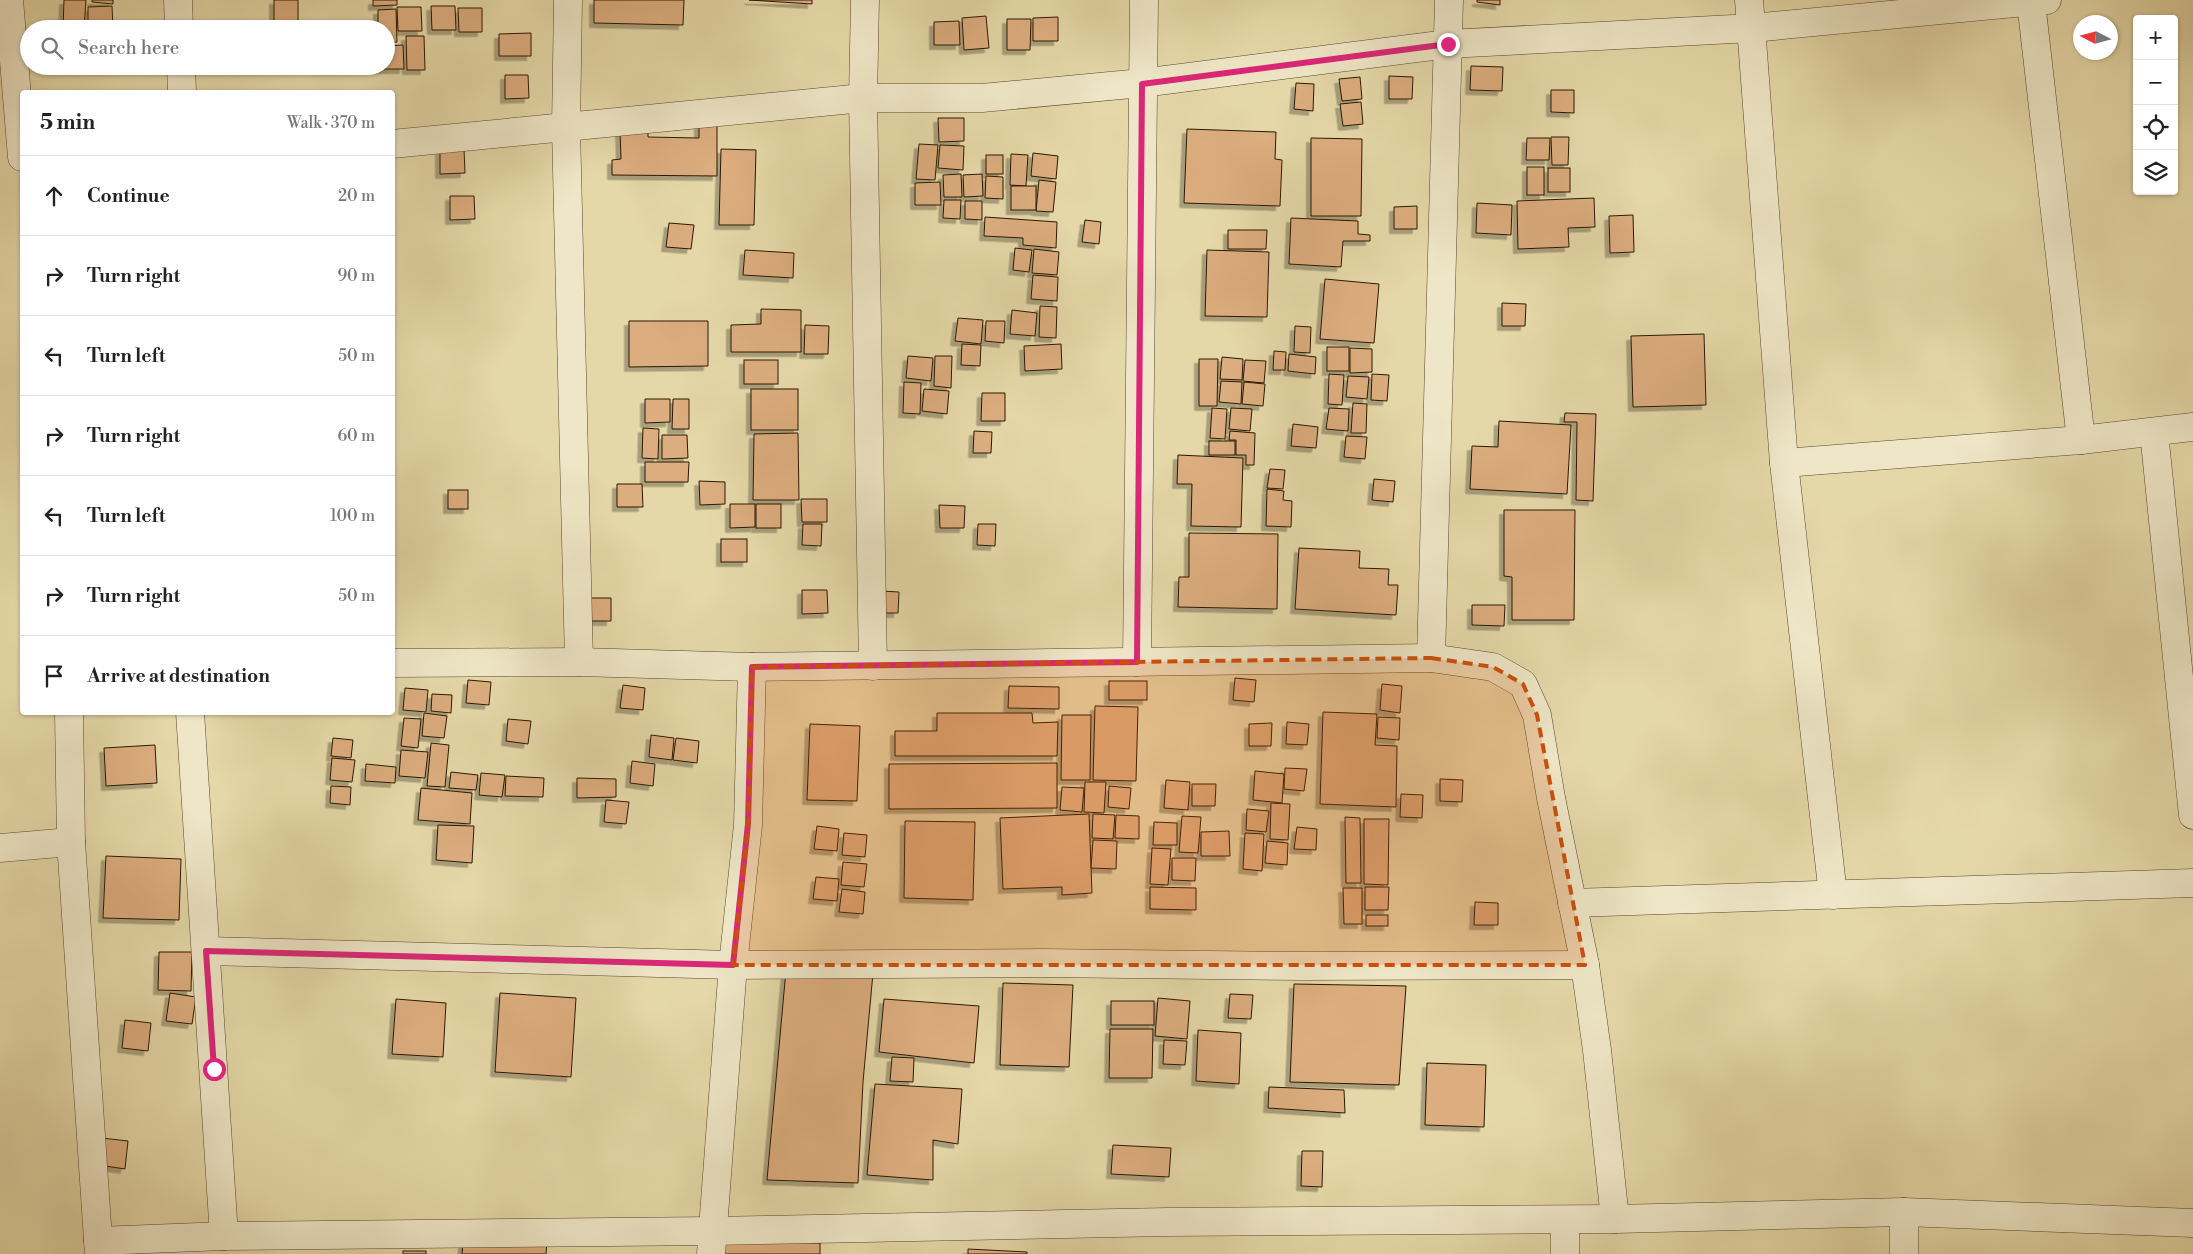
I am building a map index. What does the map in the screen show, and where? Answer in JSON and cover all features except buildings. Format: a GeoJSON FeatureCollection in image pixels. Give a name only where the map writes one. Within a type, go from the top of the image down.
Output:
{"type":"FeatureCollection","features":[{"type":"Feature","properties":{"kind":"street"},"geometry":{"type":"LineString","coordinates":[[9,0],[15,153]]}},
{"type":"Feature","properties":{"kind":"street"},"geometry":{"type":"LineString","coordinates":[[178,0],[179,20]]}},
{"type":"Feature","properties":{"kind":"street"},"geometry":{"type":"LineString","coordinates":[[568,0],[566,128],[579,662]]}},
{"type":"Feature","properties":{"kind":"street"},"geometry":{"type":"LineString","coordinates":[[865,0],[863,98],[873,666]]}},
{"type":"Feature","properties":{"kind":"street"},"geometry":{"type":"LineString","coordinates":[[1137,662],[1144,0]]}},
{"type":"Feature","properties":{"kind":"street"},"geometry":{"type":"LineString","coordinates":[[1431,658],[1449,0]]}},
{"type":"Feature","properties":{"kind":"street"},"geometry":{"type":"LineString","coordinates":[[1749,0],[1784,463],[1833,895]]}},
{"type":"Feature","properties":{"kind":"street"},"geometry":{"type":"LineString","coordinates":[[395,144],[863,98],[982,98],[1142,84],[1448,44],[1752,28],[2039,1],[2081,440]]}},
{"type":"Feature","properties":{"kind":"street"},"geometry":{"type":"LineString","coordinates":[[181,75],[182,90]]}},
{"type":"Feature","properties":{"kind":"street"},"geometry":{"type":"LineString","coordinates":[[1784,463],[2081,440],[2193,427]]}},
{"type":"Feature","properties":{"kind":"street"},"geometry":{"type":"LineString","coordinates":[[2154,432],[2193,815]]}},
{"type":"Feature","properties":{"kind":"street"},"geometry":{"type":"LineString","coordinates":[[395,664],[579,662],[752,667],[1431,658],[1493,667],[1523,684],[1537,715],[1585,966],[1597,1050],[1615,1219]]}},
{"type":"Feature","properties":{"kind":"street"},"geometry":{"type":"LineString","coordinates":[[711,1243],[733,965],[748,824],[752,667]]}},
{"type":"Feature","properties":{"kind":"street"},"geometry":{"type":"LineString","coordinates":[[69,715],[71,842],[99,1248],[224,1236],[711,1243],[1167,1222],[1565,1220],[1904,1212],[2193,1223]]}},
{"type":"Feature","properties":{"kind":"street"},"geometry":{"type":"LineString","coordinates":[[190,715],[224,1236]]}},
{"type":"Feature","properties":{"kind":"street"},"geometry":{"type":"LineString","coordinates":[[0,848],[71,842]]}},
{"type":"Feature","properties":{"kind":"street"},"geometry":{"type":"LineString","coordinates":[[1572,903],[2193,883]]}},
{"type":"Feature","properties":{"kind":"street"},"geometry":{"type":"LineString","coordinates":[[206,951],[733,965],[1042,963],[1301,966],[1585,966]]}},
{"type":"Feature","properties":{"kind":"street"},"geometry":{"type":"LineString","coordinates":[[1904,1212],[1904,1254]]}},
{"type":"Feature","properties":{"kind":"street"},"geometry":{"type":"LineString","coordinates":[[1564,1254],[1565,1220]]}},
{"type":"Feature","properties":{"kind":"highlighted area"},"geometry":{"type":"Polygon","coordinates":[[[1431,658],[1493,667],[1523,684],[1537,715],[1585,965],[733,965],[748,825],[752,667],[1431,658]]]}},
{"type":"Feature","properties":{"kind":"route"},"geometry":{"type":"LineString","coordinates":[[214,1069],[206,951],[733,965],[748,824],[752,667],[1137,662],[1142,84],[1448,44]]}}]}
